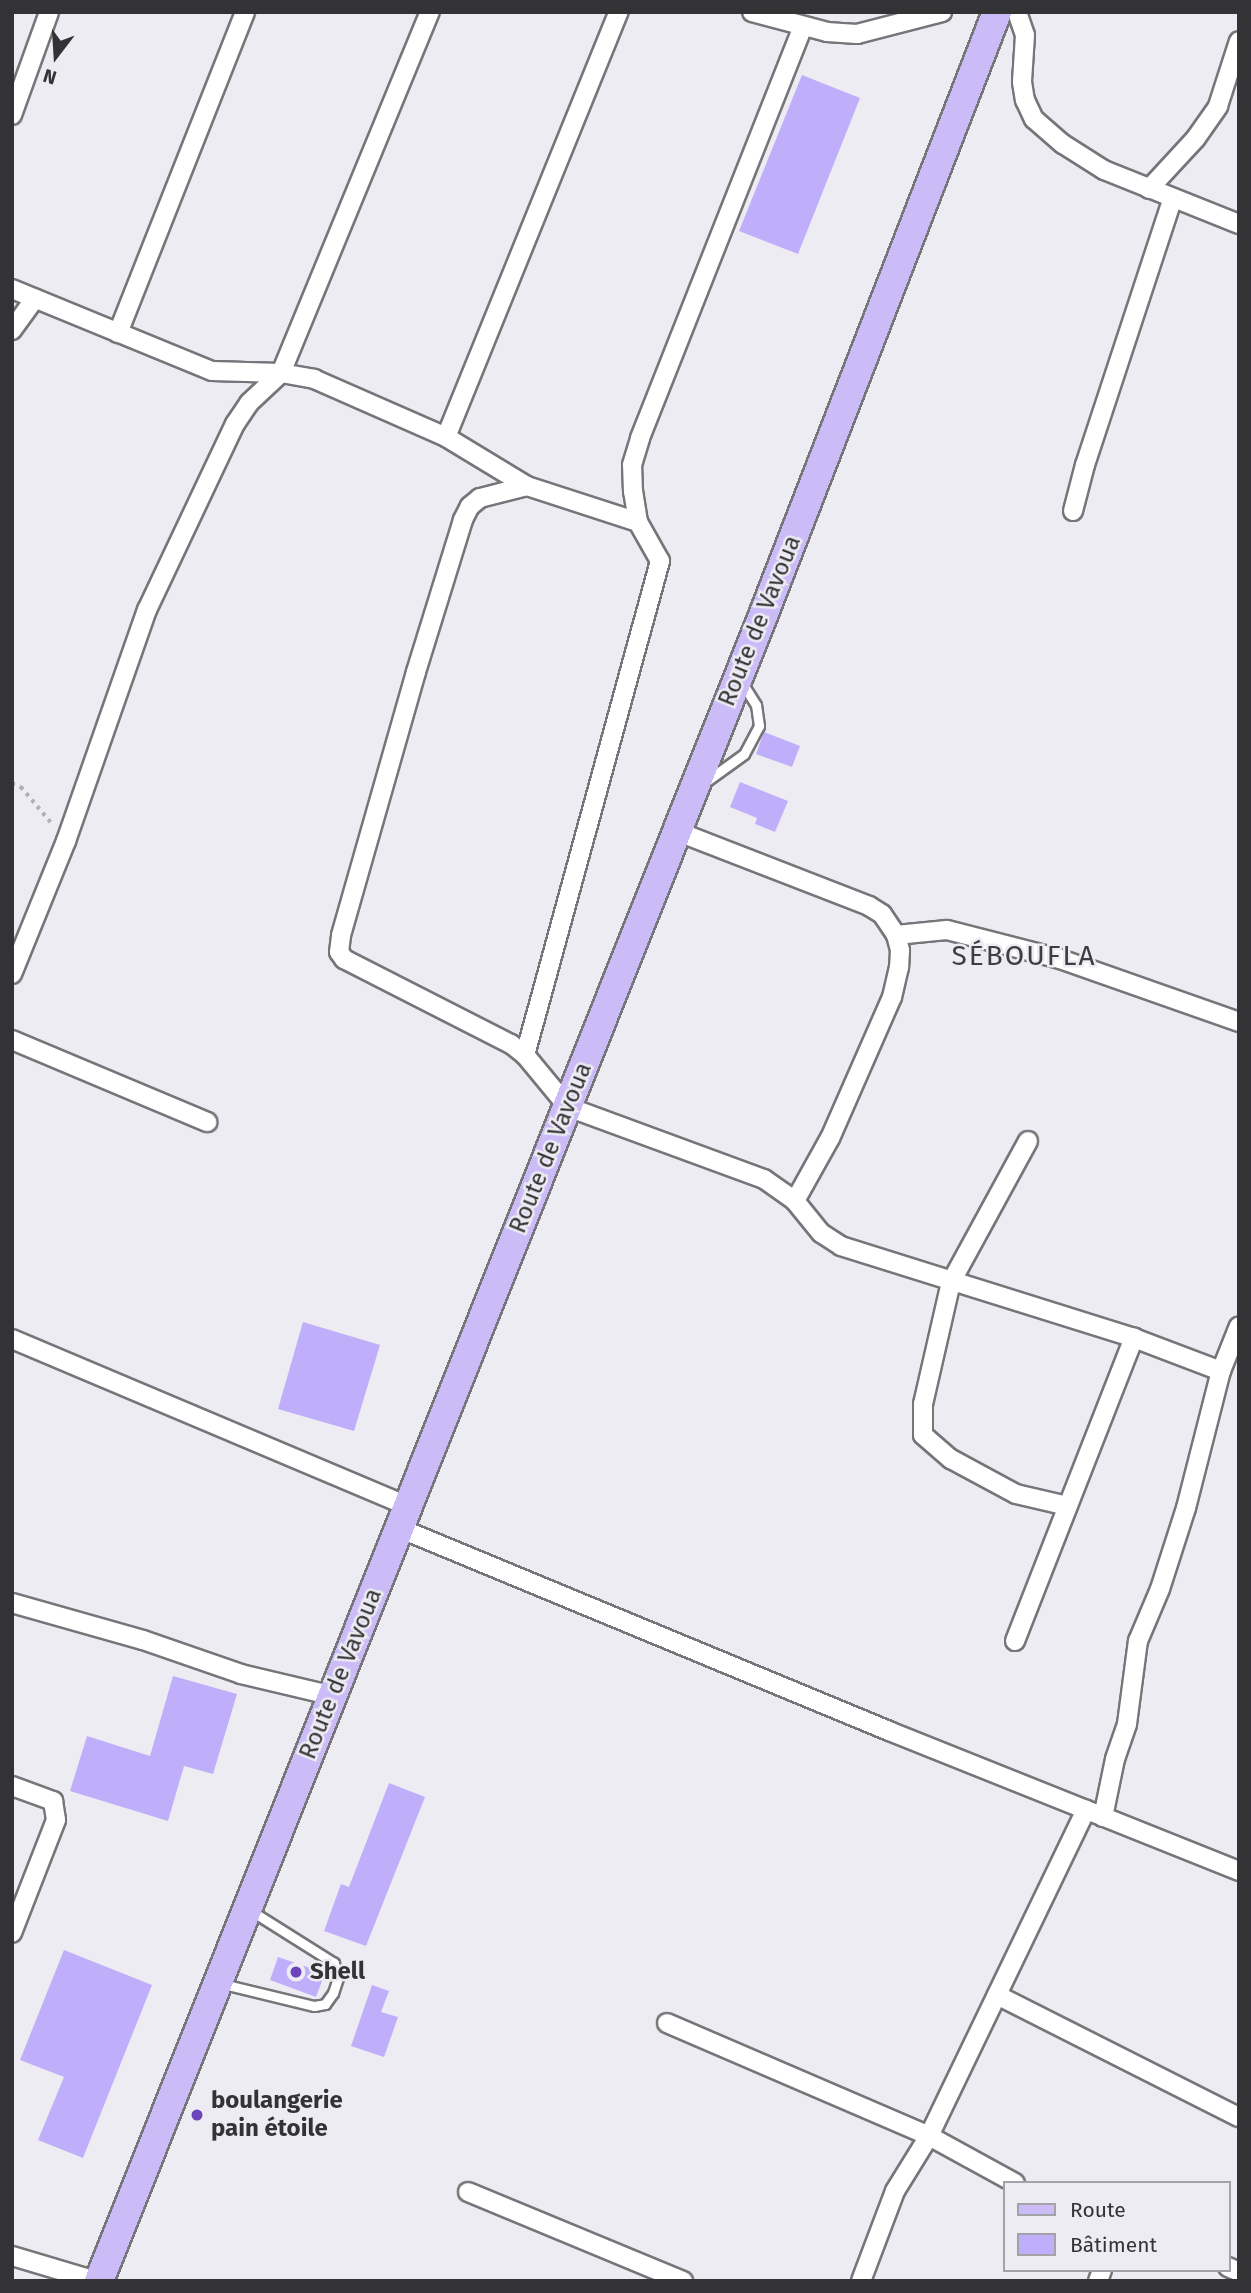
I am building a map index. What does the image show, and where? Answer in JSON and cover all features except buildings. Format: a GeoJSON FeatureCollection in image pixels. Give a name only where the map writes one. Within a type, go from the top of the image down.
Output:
{"type":"FeatureCollection","features":[{"type":"Feature","properties":{"kind":"main road","name":"Route de Vavoua"},"geometry":{"type":"LineString","coordinates":[[97,2281],[739,676],[997,12]]}},
{"type":"Feature","properties":{"kind":"street"},"geometry":{"type":"LineString","coordinates":[[12,116],[49,12]]}},
{"type":"Feature","properties":{"kind":"street"},"geometry":{"type":"LineString","coordinates":[[118,333],[245,12]]}},
{"type":"Feature","properties":{"kind":"street"},"geometry":{"type":"LineString","coordinates":[[12,974],[66,841],[147,610],[235,424],[249,403],[281,373],[430,12]]}},
{"type":"Feature","properties":{"kind":"street"},"geometry":{"type":"LineString","coordinates":[[446,437],[619,12]]}},
{"type":"Feature","properties":{"kind":"street"},"geometry":{"type":"LineString","coordinates":[[752,12],[780,16],[803,27],[857,34],[942,12]]}},
{"type":"Feature","properties":{"kind":"street"},"geometry":{"type":"LineString","coordinates":[[1017,12],[1024,35],[1023,91],[1034,119],[1063,144],[1104,170],[1239,224]]}},
{"type":"Feature","properties":{"kind":"street"},"geometry":{"type":"LineString","coordinates":[[525,1055],[660,561],[638,522],[632,465],[640,438],[803,27]]}},
{"type":"Feature","properties":{"kind":"street"},"geometry":{"type":"LineString","coordinates":[[1149,189],[1196,138],[1218,106],[1239,41]]}},
{"type":"Feature","properties":{"kind":"street"},"geometry":{"type":"LineString","coordinates":[[1073,511],[1173,198]]}},
{"type":"Feature","properties":{"kind":"street"},"geometry":{"type":"LineString","coordinates":[[12,289],[212,371],[281,373],[314,379],[446,437],[527,486],[638,522]]}},
{"type":"Feature","properties":{"kind":"street"},"geometry":{"type":"LineString","coordinates":[[12,330],[34,298]]}},
{"type":"Feature","properties":{"kind":"street"},"geometry":{"type":"LineString","coordinates":[[527,486],[480,498],[470,506],[463,520],[412,685],[339,952],[344,959],[512,1044],[525,1055],[568,1107],[764,1179],[795,1202],[821,1233],[841,1246],[1134,1338],[1221,1371]]}},
{"type":"Feature","properties":{"kind":"street"},"geometry":{"type":"LineString","coordinates":[[677,831],[820,884],[869,906],[882,914],[895,935],[900,950],[892,997],[830,1138],[795,1202]]}},
{"type":"Feature","properties":{"kind":"street"},"geometry":{"type":"LineString","coordinates":[[895,935],[947,930],[960,933],[1060,959],[1239,1022]]}},
{"type":"Feature","properties":{"kind":"street"},"geometry":{"type":"LineString","coordinates":[[12,1040],[207,1122]]}},
{"type":"Feature","properties":{"kind":"street"},"geometry":{"type":"LineString","coordinates":[[1028,1141],[951,1282],[923,1404],[923,1434],[951,1459],[1016,1494],[1068,1506]]}},
{"type":"Feature","properties":{"kind":"street"},"geometry":{"type":"LineString","coordinates":[[861,2281],[895,2191],[929,2136],[997,1996],[1095,1813],[1127,1724],[1138,1641],[1160,1589],[1186,1508],[1221,1371],[1239,1326]]}},
{"type":"Feature","properties":{"kind":"street"},"geometry":{"type":"LineString","coordinates":[[1015,1641],[1134,1338]]}},
{"type":"Feature","properties":{"kind":"street"},"geometry":{"type":"LineString","coordinates":[[12,1339],[404,1517],[1095,1813],[1238,1870]]}},
{"type":"Feature","properties":{"kind":"street"},"geometry":{"type":"LineString","coordinates":[[12,1603],[142,1640],[241,1674],[333,1696]]}},
{"type":"Feature","properties":{"kind":"street"},"geometry":{"type":"LineString","coordinates":[[12,1786],[53,1801],[56,1820],[12,1933]]}},
{"type":"Feature","properties":{"kind":"street"},"geometry":{"type":"LineString","coordinates":[[997,1996],[1239,2117]]}},
{"type":"Feature","properties":{"kind":"street"},"geometry":{"type":"LineString","coordinates":[[667,2023],[929,2136],[1011,2181]]}},
{"type":"Feature","properties":{"kind":"street"},"geometry":{"type":"LineString","coordinates":[[468,2192],[683,2281]]}},
{"type":"Feature","properties":{"kind":"street"},"geometry":{"type":"LineString","coordinates":[[12,2256],[97,2281]]}},
{"type":"Feature","properties":{"kind":"lane"},"geometry":{"type":"LineString","coordinates":[[691,795],[744,754],[759,726],[756,705],[739,676]]}},
{"type":"Feature","properties":{"kind":"lane"},"geometry":{"type":"LineString","coordinates":[[218,1983],[314,2007],[325,2004],[333,1993],[338,1978],[334,1964],[248,1909]]}},
{"type":"Feature","properties":{"kind":"path"},"geometry":{"type":"LineString","coordinates":[[12,783],[21,787],[66,841]]}},
{"type":"Feature","properties":{"kind":"place","name":"Shell"},"geometry":{"type":"Point","coordinates":[296,1972]}},
{"type":"Feature","properties":{"kind":"place","name":"boulangerie pain étoile"},"geometry":{"type":"Point","coordinates":[197,2115]}},
{"type":"Feature","properties":{"kind":"district","name":"SÉBOUFLA"},"geometry":{"type":"Point","coordinates":[1024,956]}}]}
